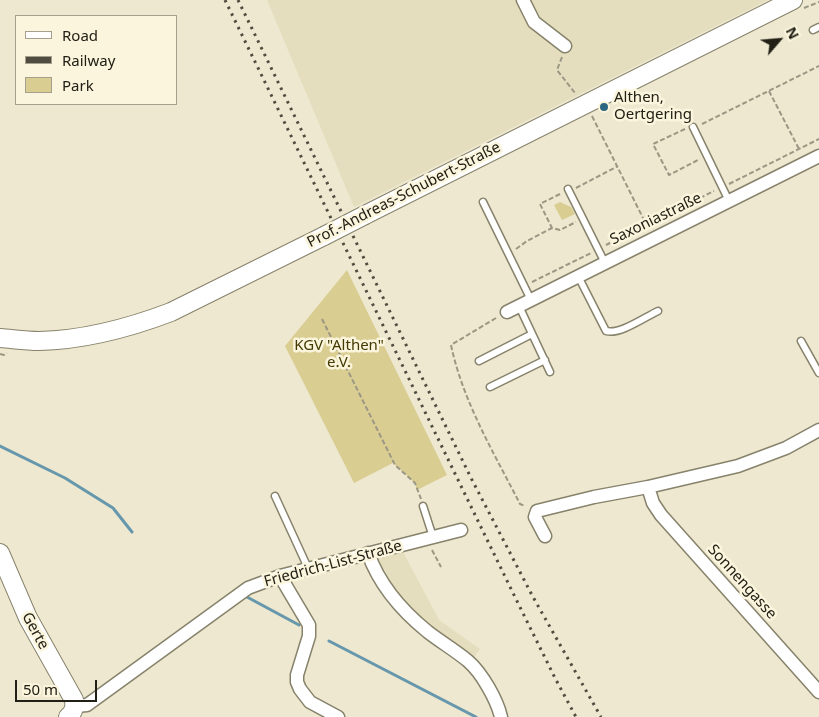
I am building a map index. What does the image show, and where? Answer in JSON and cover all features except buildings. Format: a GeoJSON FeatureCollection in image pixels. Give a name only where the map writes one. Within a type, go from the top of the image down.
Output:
{"type":"FeatureCollection","features":[{"type":"Feature","properties":{"kind":"main road","name":"Prof.-Andreas-Schubert-Straße"},"geometry":{"type":"LineString","coordinates":[[2,347],[82,337],[146,321],[171,312],[793,0]]}},
{"type":"Feature","properties":{"kind":"main road","name":"Gerte"},"geometry":{"type":"LineString","coordinates":[[0,553],[12,585],[28,618],[72,694],[71,712]]}},
{"type":"Feature","properties":{"kind":"street"},"geometry":{"type":"LineString","coordinates":[[524,0],[534,22],[565,46]]}},
{"type":"Feature","properties":{"kind":"street","name":"Saxoniastraße"},"geometry":{"type":"LineString","coordinates":[[513,309],[819,156]]}},
{"type":"Feature","properties":{"kind":"street"},"geometry":{"type":"LineString","coordinates":[[545,536],[536,517],[537,510],[738,466],[786,448],[819,430]]}},
{"type":"Feature","properties":{"kind":"street","name":"Sonnengasse"},"geometry":{"type":"LineString","coordinates":[[648,487],[653,503],[661,515],[819,692]]}},
{"type":"Feature","properties":{"kind":"street","name":"Friedrich-List-Straße"},"geometry":{"type":"LineString","coordinates":[[71,712],[87,704],[248,588],[308,568],[461,530]]}},
{"type":"Feature","properties":{"kind":"street"},"geometry":{"type":"LineString","coordinates":[[368,553],[377,575],[386,589],[427,631],[476,668],[496,703],[501,717]]}},
{"type":"Feature","properties":{"kind":"street"},"geometry":{"type":"LineString","coordinates":[[280,576],[309,625],[310,636],[297,674],[297,682],[310,702],[338,717]]}},
{"type":"Feature","properties":{"kind":"lane"},"geometry":{"type":"LineString","coordinates":[[692,127],[729,202]]}},
{"type":"Feature","properties":{"kind":"lane"},"geometry":{"type":"LineString","coordinates":[[568,191],[605,263]]}},
{"type":"Feature","properties":{"kind":"lane"},"geometry":{"type":"LineString","coordinates":[[483,202],[531,300]]}},
{"type":"Feature","properties":{"kind":"lane"},"geometry":{"type":"LineString","coordinates":[[578,276],[606,331],[620,330],[658,310]]}},
{"type":"Feature","properties":{"kind":"lane"},"geometry":{"type":"LineString","coordinates":[[513,309],[532,334],[550,372]]}},
{"type":"Feature","properties":{"kind":"lane"},"geometry":{"type":"LineString","coordinates":[[479,361],[532,334]]}},
{"type":"Feature","properties":{"kind":"lane"},"geometry":{"type":"LineString","coordinates":[[802,341],[819,373]]}},
{"type":"Feature","properties":{"kind":"lane"},"geometry":{"type":"LineString","coordinates":[[490,387],[545,360]]}},
{"type":"Feature","properties":{"kind":"lane"},"geometry":{"type":"LineString","coordinates":[[275,496],[308,568]]}},
{"type":"Feature","properties":{"kind":"lane"},"geometry":{"type":"LineString","coordinates":[[423,506],[429,538]]}},
{"type":"Feature","properties":{"kind":"path"},"geometry":{"type":"LineString","coordinates":[[565,46],[557,70],[573,92],[582,98],[586,104],[654,239]]}},
{"type":"Feature","properties":{"kind":"path"},"geometry":{"type":"LineString","coordinates":[[706,156],[669,175],[653,144],[684,129],[702,124],[819,66]]}},
{"type":"Feature","properties":{"kind":"path"},"geometry":{"type":"LineString","coordinates":[[769,91],[799,149]]}},
{"type":"Feature","properties":{"kind":"path"},"geometry":{"type":"LineString","coordinates":[[524,286],[819,139]]}},
{"type":"Feature","properties":{"kind":"path"},"geometry":{"type":"LineString","coordinates":[[552,228],[540,204],[618,166]]}},
{"type":"Feature","properties":{"kind":"path"},"geometry":{"type":"LineString","coordinates":[[508,253],[522,246],[526,241],[552,228],[560,230],[583,219]]}},
{"type":"Feature","properties":{"kind":"path"},"geometry":{"type":"LineString","coordinates":[[513,309],[451,345],[456,369],[464,392],[520,504],[537,510]]}},
{"type":"Feature","properties":{"kind":"path"},"geometry":{"type":"LineString","coordinates":[[322,319],[395,465],[415,483],[418,490]]}},
{"type":"Feature","properties":{"kind":"path"},"geometry":{"type":"LineString","coordinates":[[0,354],[2,347]]}},
{"type":"Feature","properties":{"kind":"path"},"geometry":{"type":"LineString","coordinates":[[429,538],[440,567]]}},
{"type":"Feature","properties":{"kind":"shaded area"},"geometry":{"type":"Polygon","coordinates":[[[267,0],[768,0],[354,207],[267,0]]]}},
{"type":"Feature","properties":{"kind":"shaded area"},"geometry":{"type":"Polygon","coordinates":[[[400,546],[439,620],[480,649],[470,663],[404,608],[368,553],[400,546]]]}},
{"type":"Feature","properties":{"kind":"green space"},"geometry":{"type":"Polygon","coordinates":[[[560,202],[571,207],[575,214],[562,220],[554,205],[560,202]]]}},
{"type":"Feature","properties":{"kind":"green space","name":"KGV \"Althen\" e.V."},"geometry":{"type":"Polygon","coordinates":[[[347,270],[447,475],[417,490],[415,483],[393,463],[354,483],[285,346],[347,270]]]}},
{"type":"Feature","properties":{"kind":"waterway"},"geometry":{"type":"LineString","coordinates":[[0,446],[65,478],[113,508],[132,532]]}},
{"type":"Feature","properties":{"kind":"waterway"},"geometry":{"type":"LineString","coordinates":[[247,597],[299,625]]}},
{"type":"Feature","properties":{"kind":"waterway"},"geometry":{"type":"LineString","coordinates":[[329,641],[476,717]]}},
{"type":"Feature","properties":{"kind":"railway"},"geometry":{"type":"LineString","coordinates":[[225,0],[512,591],[576,717]]}},
{"type":"Feature","properties":{"kind":"railway"},"geometry":{"type":"LineString","coordinates":[[238,0],[471,478],[533,597],[601,717]]}},
{"type":"Feature","properties":{"kind":"place","name":"Althen, Oertgering"},"geometry":{"type":"Point","coordinates":[604,107]}}]}
